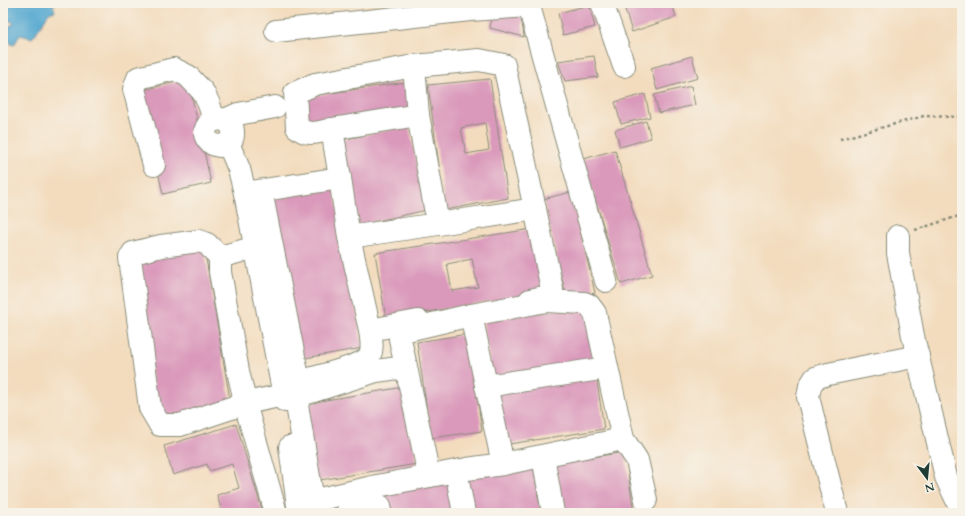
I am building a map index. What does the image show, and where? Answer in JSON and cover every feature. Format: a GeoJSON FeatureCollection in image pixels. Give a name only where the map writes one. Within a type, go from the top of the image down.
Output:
{"type":"FeatureCollection","features":[{"type":"Feature","properties":{"kind":"street"},"geometry":{"type":"LineString","coordinates":[[602,3],[624,66]]}},
{"type":"Feature","properties":{"kind":"street"},"geometry":{"type":"LineString","coordinates":[[276,31],[470,6],[530,6],[606,281]]}},
{"type":"Feature","properties":{"kind":"street"},"geometry":{"type":"LineString","coordinates":[[370,330],[544,297],[551,293],[552,289],[504,65],[479,60],[414,66],[315,84],[295,93],[297,127],[302,131],[311,133],[418,115]]}},
{"type":"Feature","properties":{"kind":"street"},"geometry":{"type":"LineString","coordinates":[[414,66],[418,115],[438,224]]}},
{"type":"Feature","properties":{"kind":"street"},"geometry":{"type":"LineString","coordinates":[[154,165],[134,89],[138,78],[174,69],[188,76],[203,92],[220,120]]}},
{"type":"Feature","properties":{"kind":"street"},"geometry":{"type":"LineString","coordinates":[[275,107],[238,114],[208,124],[206,128],[206,137],[216,146],[228,143],[239,170],[253,192],[288,392],[300,509]]}},
{"type":"Feature","properties":{"kind":"street"},"geometry":{"type":"LineString","coordinates":[[276,513],[247,409],[238,371],[220,272],[220,257],[207,244],[199,241],[161,246],[133,253],[130,258],[150,408],[160,425],[180,425],[247,409],[355,366],[368,358],[372,348],[370,330],[349,237],[332,129]]}},
{"type":"Feature","properties":{"kind":"street"},"geometry":{"type":"LineString","coordinates":[[253,192],[340,178]]}},
{"type":"Feature","properties":{"kind":"street"},"geometry":{"type":"LineString","coordinates":[[253,192],[256,248],[288,392]]}},
{"type":"Feature","properties":{"kind":"street"},"geometry":{"type":"LineString","coordinates":[[349,237],[535,209]]}},
{"type":"Feature","properties":{"kind":"street"},"geometry":{"type":"LineString","coordinates":[[898,236],[898,253],[913,336],[946,477],[962,511]]}},
{"type":"Feature","properties":{"kind":"street"},"geometry":{"type":"LineString","coordinates":[[220,257],[256,248]]}},
{"type":"Feature","properties":{"kind":"street"},"geometry":{"type":"LineString","coordinates":[[429,476],[400,339],[403,330],[546,301],[584,303],[589,305],[595,313],[623,440],[637,460],[646,500]]}},
{"type":"Feature","properties":{"kind":"street"},"geometry":{"type":"LineString","coordinates":[[471,315],[503,464]]}},
{"type":"Feature","properties":{"kind":"street"},"geometry":{"type":"LineString","coordinates":[[837,513],[808,397],[812,382],[815,378],[828,374],[918,356]]}},
{"type":"Feature","properties":{"kind":"street"},"geometry":{"type":"LineString","coordinates":[[300,509],[297,405],[301,395],[376,371],[406,367]]}},
{"type":"Feature","properties":{"kind":"street"},"geometry":{"type":"LineString","coordinates":[[486,386],[607,368]]}},
{"type":"Feature","properties":{"kind":"street"},"geometry":{"type":"LineString","coordinates":[[347,513],[379,502],[429,476],[503,464],[623,440]]}},
{"type":"Feature","properties":{"kind":"street"},"geometry":{"type":"LineString","coordinates":[[542,456],[554,513]]}},
{"type":"Feature","properties":{"kind":"street"},"geometry":{"type":"LineString","coordinates":[[456,471],[464,513]]}},
{"type":"Feature","properties":{"kind":"street"},"geometry":{"type":"LineString","coordinates":[[300,509],[379,502]]}},
{"type":"Feature","properties":{"kind":"path"},"geometry":{"type":"LineString","coordinates":[[840,139],[924,116],[962,117]]}},
{"type":"Feature","properties":{"kind":"path"},"geometry":{"type":"LineString","coordinates":[[898,236],[962,214]]}},
{"type":"Feature","properties":{"kind":"water"},"geometry":{"type":"Polygon","coordinates":[[[3,3],[57,3],[53,5],[55,11],[49,13],[32,38],[20,35],[14,45],[10,42],[8,33],[9,26],[14,24],[6,18],[3,21],[3,3]]]}},
{"type":"Feature","properties":{"kind":"building"},"geometry":{"type":"Polygon","coordinates":[[[623,3],[672,3],[676,17],[632,32],[623,3]]]}},
{"type":"Feature","properties":{"kind":"building"},"geometry":{"type":"Polygon","coordinates":[[[589,5],[595,27],[563,35],[558,13],[589,5]]]}},
{"type":"Feature","properties":{"kind":"building"},"geometry":{"type":"Polygon","coordinates":[[[521,10],[524,37],[490,28],[491,17],[521,10]]]}},
{"type":"Feature","properties":{"kind":"building"},"geometry":{"type":"Polygon","coordinates":[[[594,56],[598,77],[565,81],[558,61],[594,56]]]}},
{"type":"Feature","properties":{"kind":"building"},"geometry":{"type":"Polygon","coordinates":[[[692,56],[698,78],[657,90],[651,68],[692,56]]]}},
{"type":"Feature","properties":{"kind":"building"},"geometry":{"type":"Polygon","coordinates":[[[188,79],[211,183],[163,194],[140,91],[188,79]]]}},
{"type":"Feature","properties":{"kind":"building"},"geometry":{"type":"Polygon","coordinates":[[[490,79],[508,198],[445,210],[428,85],[490,79]],[[485,123],[461,128],[466,154],[489,150],[485,123]]]}},
{"type":"Feature","properties":{"kind":"building"},"geometry":{"type":"Polygon","coordinates":[[[406,82],[412,108],[304,126],[303,97],[406,82]]]}},
{"type":"Feature","properties":{"kind":"building"},"geometry":{"type":"Polygon","coordinates":[[[691,86],[695,105],[659,113],[654,95],[691,86]]]}},
{"type":"Feature","properties":{"kind":"building"},"geometry":{"type":"Polygon","coordinates":[[[645,94],[650,117],[621,124],[615,102],[645,94]]]}},
{"type":"Feature","properties":{"kind":"building"},"geometry":{"type":"Polygon","coordinates":[[[646,121],[651,138],[620,147],[615,130],[646,121]]]}},
{"type":"Feature","properties":{"kind":"building"},"geometry":{"type":"Polygon","coordinates":[[[409,126],[427,210],[359,225],[341,140],[409,126]]]}},
{"type":"Feature","properties":{"kind":"building"},"geometry":{"type":"Polygon","coordinates":[[[615,150],[652,275],[621,284],[583,159],[615,150]]]}},
{"type":"Feature","properties":{"kind":"building"},"geometry":{"type":"Polygon","coordinates":[[[334,188],[363,348],[299,359],[270,199],[334,188]]]}},
{"type":"Feature","properties":{"kind":"building"},"geometry":{"type":"Polygon","coordinates":[[[571,192],[595,293],[567,300],[543,199],[571,192]]]}},
{"type":"Feature","properties":{"kind":"building"},"geometry":{"type":"Polygon","coordinates":[[[532,229],[546,292],[386,319],[375,253],[532,229]],[[472,259],[447,264],[452,291],[478,287],[472,259]]]}},
{"type":"Feature","properties":{"kind":"building"},"geometry":{"type":"Polygon","coordinates":[[[204,247],[231,406],[159,419],[132,260],[204,247]]]}},
{"type":"Feature","properties":{"kind":"building"},"geometry":{"type":"Polygon","coordinates":[[[586,305],[594,361],[492,377],[483,321],[586,305]]]}},
{"type":"Feature","properties":{"kind":"building"},"geometry":{"type":"Polygon","coordinates":[[[468,334],[482,431],[431,438],[417,342],[468,334]]]}},
{"type":"Feature","properties":{"kind":"building"},"geometry":{"type":"Polygon","coordinates":[[[596,374],[604,429],[503,445],[494,390],[596,374]]]}},
{"type":"Feature","properties":{"kind":"building"},"geometry":{"type":"Polygon","coordinates":[[[404,387],[417,464],[314,481],[302,404],[404,387]]]}},
{"type":"Feature","properties":{"kind":"building"},"geometry":{"type":"Polygon","coordinates":[[[236,424],[263,513],[209,513],[221,509],[217,495],[239,488],[232,464],[209,471],[207,464],[173,475],[164,446],[236,424]]]}},
{"type":"Feature","properties":{"kind":"building"},"geometry":{"type":"Polygon","coordinates":[[[625,452],[634,513],[563,513],[555,463],[625,452]]]}},
{"type":"Feature","properties":{"kind":"building"},"geometry":{"type":"Polygon","coordinates":[[[533,465],[541,513],[470,513],[464,476],[533,465]]]}},
{"type":"Feature","properties":{"kind":"building"},"geometry":{"type":"Polygon","coordinates":[[[453,480],[459,513],[389,513],[386,492],[453,480]]]}}]}
